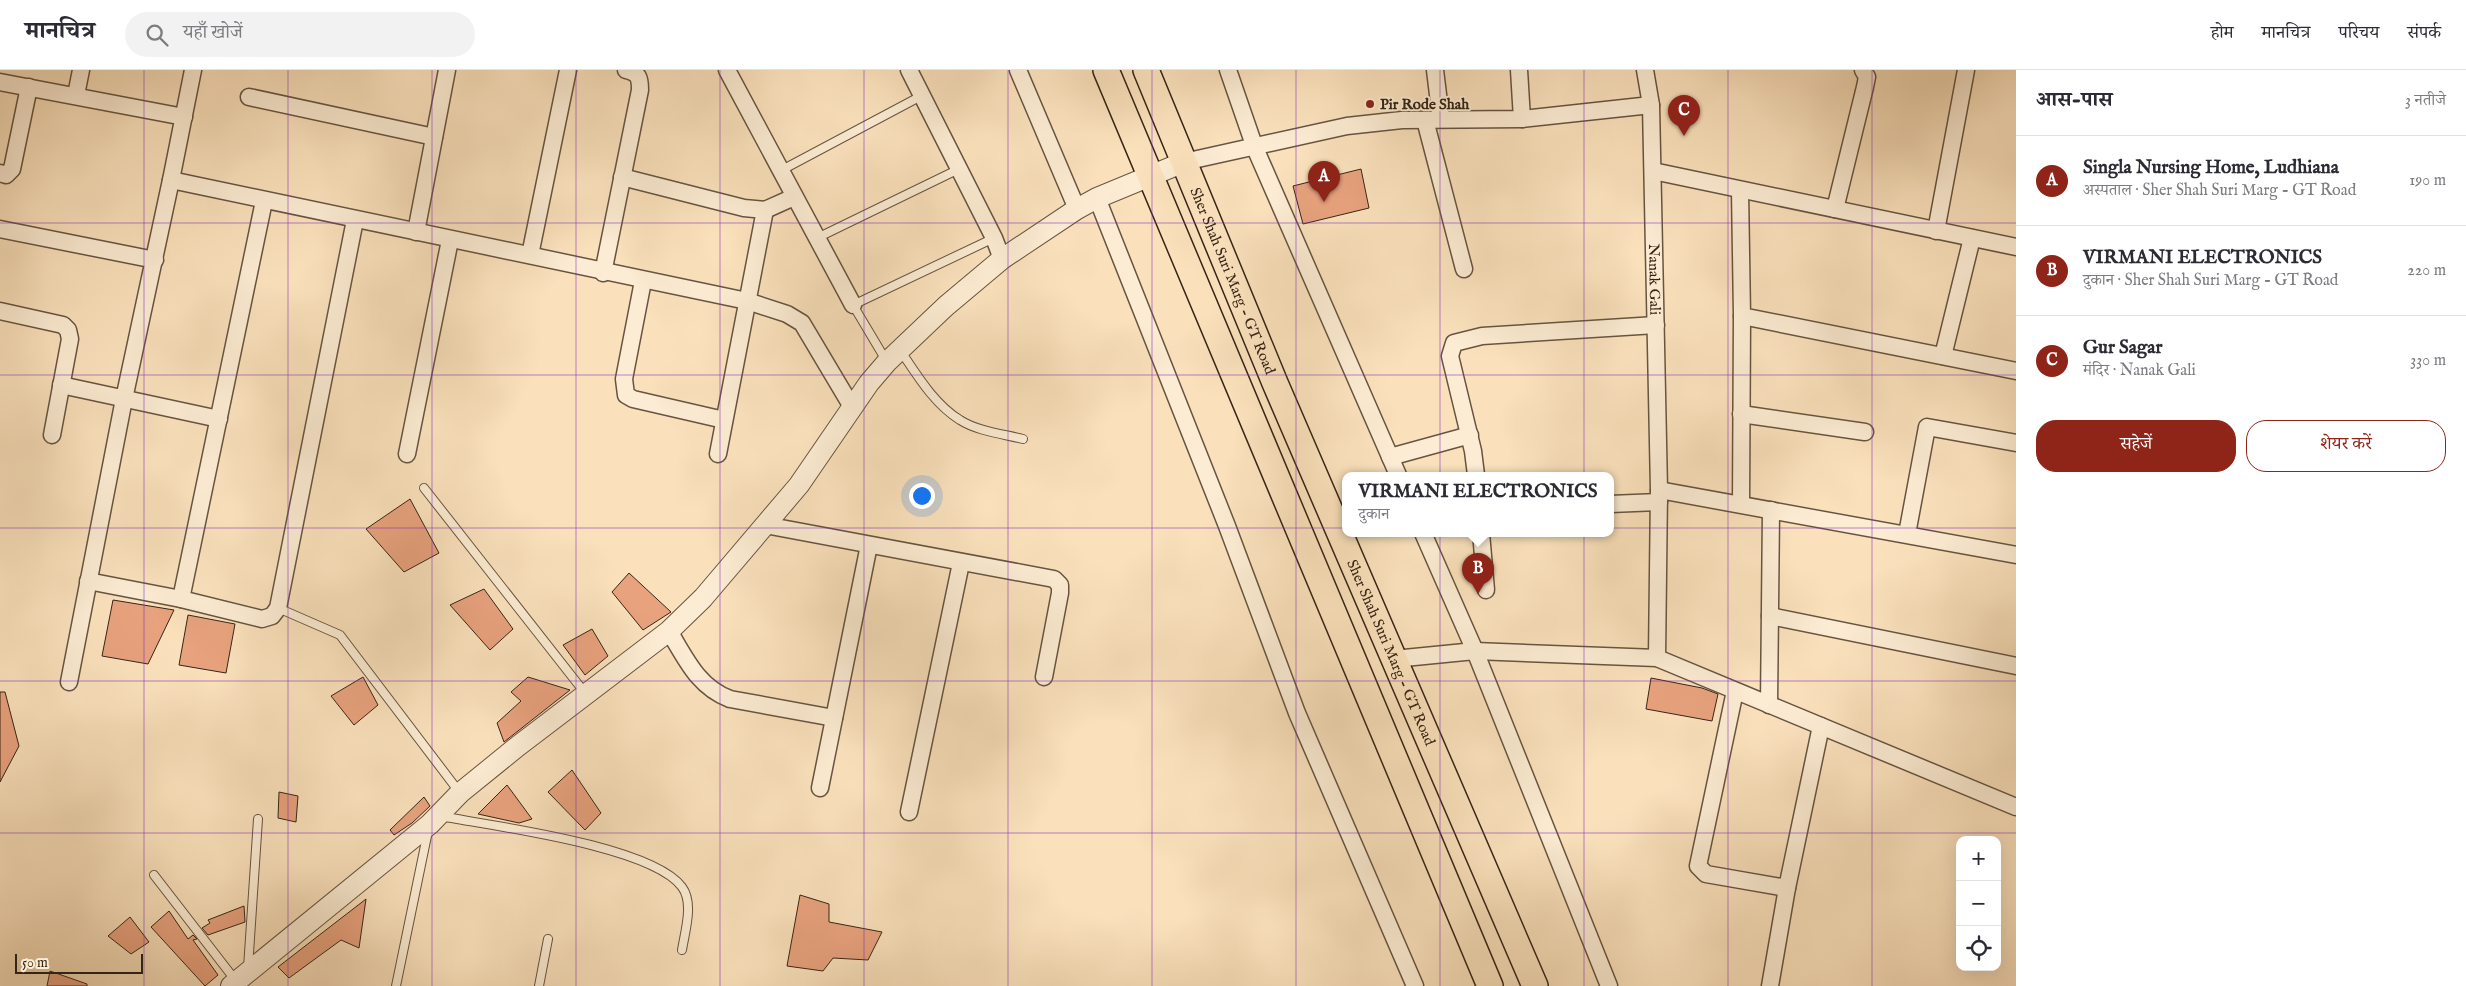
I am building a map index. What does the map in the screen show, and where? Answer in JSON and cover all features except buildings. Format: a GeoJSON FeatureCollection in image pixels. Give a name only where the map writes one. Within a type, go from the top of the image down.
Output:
{"type":"FeatureCollection","features":[{"type":"Feature","properties":{"kind":"main road"},"geometry":{"type":"LineString","coordinates":[[1106,70],[1490,986]]}},
{"type":"Feature","properties":{"kind":"main road","name":"Sher Shah Suri Marg - GT Road"},"geometry":{"type":"LineString","coordinates":[[1146,70],[1275,383],[1535,986]]}},
{"type":"Feature","properties":{"kind":"street"},"geometry":{"type":"LineString","coordinates":[[76,95],[81,70]]}},
{"type":"Feature","properties":{"kind":"street"},"geometry":{"type":"LineString","coordinates":[[69,682],[124,399],[155,260],[193,70]]}},
{"type":"Feature","properties":{"kind":"street"},"geometry":{"type":"LineString","coordinates":[[416,232],[447,70]]}},
{"type":"Feature","properties":{"kind":"street"},"geometry":{"type":"LineString","coordinates":[[530,255],[568,70]]}},
{"type":"Feature","properties":{"kind":"street"},"geometry":{"type":"LineString","coordinates":[[603,273],[640,83],[637,74],[626,70]]}},
{"type":"Feature","properties":{"kind":"street"},"geometry":{"type":"LineString","coordinates":[[727,70],[853,305]]}},
{"type":"Feature","properties":{"kind":"street"},"geometry":{"type":"LineString","coordinates":[[910,70],[994,238],[1002,259]]}},
{"type":"Feature","properties":{"kind":"street"},"geometry":{"type":"LineString","coordinates":[[1018,70],[1076,209]]}},
{"type":"Feature","properties":{"kind":"street"},"geometry":{"type":"LineString","coordinates":[[1228,70],[1255,148],[1397,472]]}},
{"type":"Feature","properties":{"kind":"street"},"geometry":{"type":"LineString","coordinates":[[1435,70],[1433,120],[1464,269]]}},
{"type":"Feature","properties":{"kind":"street"},"geometry":{"type":"LineString","coordinates":[[1519,70],[1522,118]]}},
{"type":"Feature","properties":{"kind":"street","name":"Nanak Gali"},"geometry":{"type":"LineString","coordinates":[[1644,70],[1651,105],[1653,171],[1659,496],[1657,658]]}},
{"type":"Feature","properties":{"kind":"street"},"geometry":{"type":"LineString","coordinates":[[1835,209],[1865,87],[1867,77],[1863,70]]}},
{"type":"Feature","properties":{"kind":"street"},"geometry":{"type":"LineString","coordinates":[[1936,231],[1966,70]]}},
{"type":"Feature","properties":{"kind":"street"},"geometry":{"type":"LineString","coordinates":[[0,82],[184,117]]}},
{"type":"Feature","properties":{"kind":"street"},"geometry":{"type":"LineString","coordinates":[[0,174],[10,173],[12,169],[30,87]]}},
{"type":"Feature","properties":{"kind":"street"},"geometry":{"type":"LineString","coordinates":[[248,97],[434,137]]}},
{"type":"Feature","properties":{"kind":"street"},"geometry":{"type":"LineString","coordinates":[[238,980],[434,820],[460,793],[668,632],[703,598],[799,485],[852,406],[894,356],[946,306],[1002,259],[1076,209],[1097,198],[1184,162],[1255,148],[1347,126],[1402,120],[1522,118],[1651,105]]}},
{"type":"Feature","properties":{"kind":"street"},"geometry":{"type":"LineString","coordinates":[[1653,171],[2016,247]]}},
{"type":"Feature","properties":{"kind":"street"},"geometry":{"type":"LineString","coordinates":[[622,176],[744,208],[765,210],[794,197]]}},
{"type":"Feature","properties":{"kind":"street"},"geometry":{"type":"LineString","coordinates":[[171,180],[747,302],[788,314],[802,323],[852,406]]}},
{"type":"Feature","properties":{"kind":"street"},"geometry":{"type":"LineString","coordinates":[[1740,190],[1742,316],[1741,504]]}},
{"type":"Feature","properties":{"kind":"street"},"geometry":{"type":"LineString","coordinates":[[1097,198],[1227,526],[1297,713],[1415,986]]}},
{"type":"Feature","properties":{"kind":"street"},"geometry":{"type":"LineString","coordinates":[[181,599],[264,201]]}},
{"type":"Feature","properties":{"kind":"street"},"geometry":{"type":"LineString","coordinates":[[718,454],[765,210]]}},
{"type":"Feature","properties":{"kind":"street"},"geometry":{"type":"LineString","coordinates":[[88,581],[181,599],[262,619],[272,616],[278,608],[355,220]]}},
{"type":"Feature","properties":{"kind":"street"},"geometry":{"type":"LineString","coordinates":[[0,229],[155,260]]}},
{"type":"Feature","properties":{"kind":"street"},"geometry":{"type":"LineString","coordinates":[[1943,356],[1972,238]]}},
{"type":"Feature","properties":{"kind":"street"},"geometry":{"type":"LineString","coordinates":[[407,454],[450,240]]}},
{"type":"Feature","properties":{"kind":"street"},"geometry":{"type":"LineString","coordinates":[[643,281],[624,378],[623,388],[626,395],[633,399],[724,420]]}},
{"type":"Feature","properties":{"kind":"street"},"geometry":{"type":"LineString","coordinates":[[0,311],[63,325],[68,330],[70,339],[52,435]]}},
{"type":"Feature","properties":{"kind":"street"},"geometry":{"type":"LineString","coordinates":[[1742,316],[2016,372]]}},
{"type":"Feature","properties":{"kind":"street"},"geometry":{"type":"LineString","coordinates":[[1476,472],[1470,436],[1450,356],[1454,344],[1482,336],[1656,325]]}},
{"type":"Feature","properties":{"kind":"street"},"geometry":{"type":"LineString","coordinates":[[61,385],[219,419]]}},
{"type":"Feature","properties":{"kind":"street"},"geometry":{"type":"LineString","coordinates":[[1741,414],[1865,432]]}},
{"type":"Feature","properties":{"kind":"street"},"geometry":{"type":"LineString","coordinates":[[1906,534],[1927,427],[2016,443]]}},
{"type":"Feature","properties":{"kind":"street"},"geometry":{"type":"LineString","coordinates":[[1390,457],[1470,436]]}},
{"type":"Feature","properties":{"kind":"street"},"geometry":{"type":"LineString","coordinates":[[1614,503],[1659,496],[1741,504],[2016,555]]}},
{"type":"Feature","properties":{"kind":"street"},"geometry":{"type":"LineString","coordinates":[[1769,705],[1771,510]]}},
{"type":"Feature","properties":{"kind":"street"},"geometry":{"type":"LineString","coordinates":[[765,525],[960,563],[1054,579],[1060,585],[1060,593],[1044,677]]}},
{"type":"Feature","properties":{"kind":"street"},"geometry":{"type":"LineString","coordinates":[[1425,537],[1476,651],[1609,986]]}},
{"type":"Feature","properties":{"kind":"street"},"geometry":{"type":"LineString","coordinates":[[1481,537],[1486,590]]}},
{"type":"Feature","properties":{"kind":"street"},"geometry":{"type":"LineString","coordinates":[[820,788],[869,545]]}},
{"type":"Feature","properties":{"kind":"street"},"geometry":{"type":"LineString","coordinates":[[909,812],[960,563]]}},
{"type":"Feature","properties":{"kind":"street"},"geometry":{"type":"LineString","coordinates":[[1770,616],[2016,666]]}},
{"type":"Feature","properties":{"kind":"street"},"geometry":{"type":"LineString","coordinates":[[668,632],[704,685],[715,694],[730,699],[834,718]]}},
{"type":"Feature","properties":{"kind":"street"},"geometry":{"type":"LineString","coordinates":[[1394,659],[1476,651],[1657,658],[2016,807]]}},
{"type":"Feature","properties":{"kind":"street"},"geometry":{"type":"LineString","coordinates":[[1735,691],[1698,866],[1706,874],[1787,888]]}},
{"type":"Feature","properties":{"kind":"street"},"geometry":{"type":"LineString","coordinates":[[1770,986],[1787,888],[1821,726]]}},
{"type":"Feature","properties":{"kind":"lane"},"geometry":{"type":"LineString","coordinates":[[780,171],[923,95]]}},
{"type":"Feature","properties":{"kind":"lane"},"geometry":{"type":"LineString","coordinates":[[817,238],[959,169]]}},
{"type":"Feature","properties":{"kind":"lane"},"geometry":{"type":"LineString","coordinates":[[994,238],[853,305],[894,356],[926,387],[943,407],[961,421],[1023,440]]}},
{"type":"Feature","properties":{"kind":"lane"},"geometry":{"type":"LineString","coordinates":[[424,488],[586,695]]}},
{"type":"Feature","properties":{"kind":"lane"},"geometry":{"type":"LineString","coordinates":[[278,608],[340,635],[460,793]]}},
{"type":"Feature","properties":{"kind":"lane"},"geometry":{"type":"LineString","coordinates":[[238,980],[258,819]]}},
{"type":"Feature","properties":{"kind":"lane"},"geometry":{"type":"LineString","coordinates":[[396,986],[434,820],[562,839],[645,861],[668,874],[683,887],[688,902],[682,950]]}},
{"type":"Feature","properties":{"kind":"lane"},"geometry":{"type":"LineString","coordinates":[[154,875],[238,980]]}},
{"type":"Feature","properties":{"kind":"lane"},"geometry":{"type":"LineString","coordinates":[[539,986],[548,940]]}},
{"type":"Feature","properties":{"kind":"place","name":"Pir Rode Shah"},"geometry":{"type":"Point","coordinates":[1370,104]}},
{"type":"Feature","properties":{"kind":"place","name":"Gur Sagar"},"geometry":{"type":"Point","coordinates":[1684,136]}},
{"type":"Feature","properties":{"kind":"place","name":"Singla Nursing Home, Ludhiana"},"geometry":{"type":"Point","coordinates":[1324,202]}},
{"type":"Feature","properties":{"kind":"place","name":"VIRMANI ELECTRONICS"},"geometry":{"type":"Point","coordinates":[1478,594]}}]}
